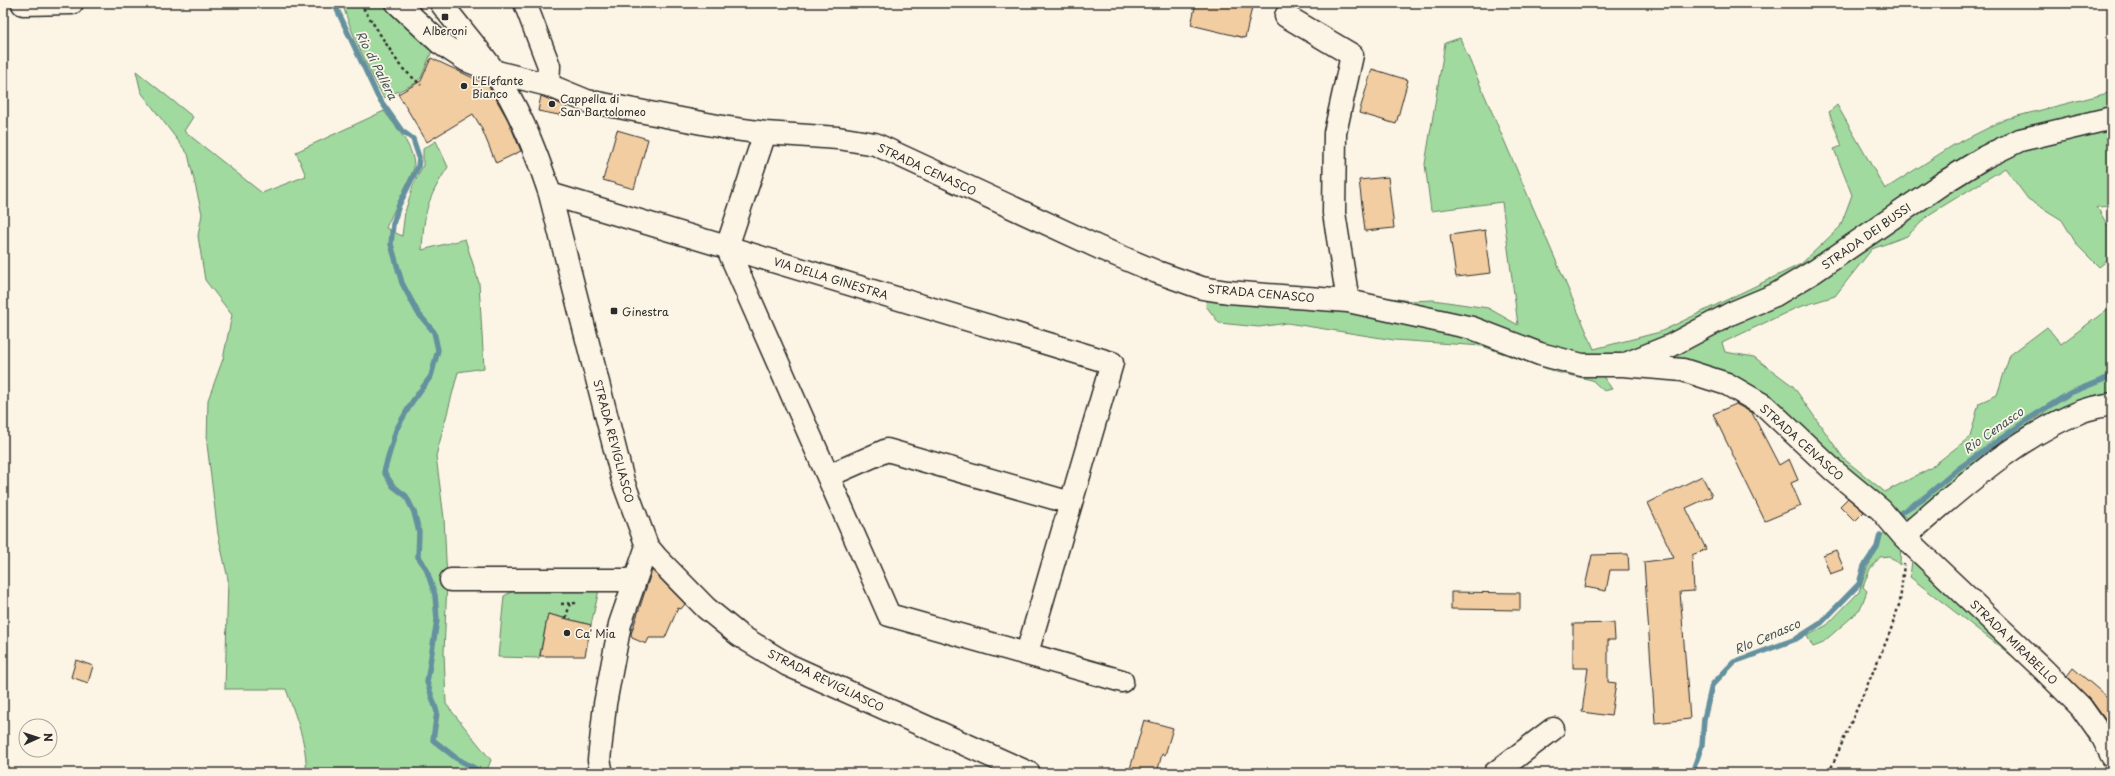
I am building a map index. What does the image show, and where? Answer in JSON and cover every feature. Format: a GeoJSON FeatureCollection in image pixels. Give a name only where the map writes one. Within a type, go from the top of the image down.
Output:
{"type":"FeatureCollection","features":[{"type":"Feature","properties":{"kind":"street"},"geometry":{"type":"LineString","coordinates":[[23,4],[72,3]]}},
{"type":"Feature","properties":{"kind":"street"},"geometry":{"type":"LineString","coordinates":[[397,3],[440,43],[466,60],[493,71]]}},
{"type":"Feature","properties":{"kind":"street","name":"STRADA REVIGLIASCO"},"geometry":{"type":"LineString","coordinates":[[441,3],[493,71],[508,95],[536,154],[550,194],[622,481],[647,546],[706,608],[739,635],[788,665],[1029,773]]}},
{"type":"Feature","properties":{"kind":"street"},"geometry":{"type":"LineString","coordinates":[[525,3],[549,66],[548,85]]}},
{"type":"Feature","properties":{"kind":"street"},"geometry":{"type":"LineString","coordinates":[[1286,16],[1352,55],[1335,133],[1334,213],[1348,301]]}},
{"type":"Feature","properties":{"kind":"street","name":"STRADA CENASCO"},"geometry":{"type":"LineString","coordinates":[[493,71],[548,85],[587,102],[765,133],[838,138],[875,144],[1100,248],[1157,272],[1202,288],[1228,292],[1348,301],[1472,328],[1540,354],[1582,365],[1623,365],[1683,370],[1727,384],[1764,406],[1834,471],[1881,510],[1904,537]]}},
{"type":"Feature","properties":{"kind":"street","name":"STRADA DEI BUSSI"},"geometry":{"type":"LineString","coordinates":[[1623,365],[1670,346],[1732,313],[1775,295],[1815,271],[1943,183],[1985,157],[2020,140],[2112,118]]}},
{"type":"Feature","properties":{"kind":"street"},"geometry":{"type":"LineString","coordinates":[[765,133],[727,247],[889,615],[1122,681]]}},
{"type":"Feature","properties":{"kind":"street","name":"VIA DELLA GINESTRA"},"geometry":{"type":"LineString","coordinates":[[550,194],[1112,363],[1071,503]]}},
{"type":"Feature","properties":{"kind":"street"},"geometry":{"type":"LineString","coordinates":[[1904,537],[1956,493],[2026,439],[2080,411],[2112,404]]}},
{"type":"Feature","properties":{"kind":"street"},"geometry":{"type":"LineString","coordinates":[[828,476],[887,450],[1071,503],[1027,653]]}},
{"type":"Feature","properties":{"kind":"street","name":"STRADA MIRABELLO"},"geometry":{"type":"LineString","coordinates":[[1904,537],[2081,707],[2103,738],[2112,756]]}},
{"type":"Feature","properties":{"kind":"street"},"geometry":{"type":"LineString","coordinates":[[602,773],[599,760],[604,704],[620,624],[647,546]]}},
{"type":"Feature","properties":{"kind":"street"},"geometry":{"type":"LineString","coordinates":[[451,580],[635,580]]}},
{"type":"Feature","properties":{"kind":"street"},"geometry":{"type":"LineString","coordinates":[[1496,773],[1553,729]]}},
{"type":"Feature","properties":{"kind":"path"},"geometry":{"type":"LineString","coordinates":[[360,3],[401,67],[421,85]]}},
{"type":"Feature","properties":{"kind":"path"},"geometry":{"type":"LineString","coordinates":[[1829,773],[1889,635],[1900,602],[1905,560],[1904,537]]}},
{"type":"Feature","properties":{"kind":"path"},"geometry":{"type":"LineString","coordinates":[[566,618],[570,603]]}},
{"type":"Feature","properties":{"kind":"green space"},"geometry":{"type":"Polygon","coordinates":[[[342,3],[382,3],[415,34],[434,46],[421,78],[414,84],[384,98],[361,52],[342,3]]]}},
{"type":"Feature","properties":{"kind":"green space"},"geometry":{"type":"Polygon","coordinates":[[[1460,38],[1594,349],[1660,332],[1801,264],[1840,227],[1852,195],[1834,149],[1842,146],[1829,112],[1837,105],[1885,189],[1952,146],[2006,119],[2112,92],[2112,106],[2025,128],[1984,143],[1980,151],[1774,290],[1667,340],[1616,356],[1585,359],[1358,293],[1410,301],[1433,300],[1488,308],[1518,325],[1502,202],[1431,211],[1425,164],[1445,43],[1460,38]]]}},
{"type":"Feature","properties":{"kind":"green space"},"geometry":{"type":"Polygon","coordinates":[[[136,71],[193,117],[184,131],[262,193],[306,176],[296,152],[384,111],[403,137],[413,159],[413,171],[386,228],[402,236],[405,212],[413,186],[423,165],[423,149],[436,141],[448,167],[435,188],[428,206],[424,226],[422,250],[465,239],[479,283],[484,368],[458,372],[436,456],[444,518],[447,580],[444,653],[446,704],[491,760],[486,773],[306,773],[303,741],[286,689],[225,689],[228,579],[218,534],[207,444],[208,400],[223,359],[232,315],[205,280],[198,236],[202,214],[188,154],[141,92],[136,71]]]}},
{"type":"Feature","properties":{"kind":"green space"},"geometry":{"type":"Polygon","coordinates":[[[2112,126],[2112,206],[2097,207],[2112,233],[2112,257],[2099,267],[2077,245],[2062,220],[2028,199],[2005,168],[1930,214],[1907,236],[1872,249],[1835,296],[1796,308],[1722,343],[1725,352],[1754,357],[1793,386],[1844,459],[1885,492],[1929,469],[1970,437],[1979,403],[1997,395],[2010,355],[2047,327],[2061,344],[2112,306],[2112,392],[2085,398],[2036,418],[1976,466],[1927,509],[1907,518],[1889,508],[1769,402],[1656,360],[1864,244],[2023,146],[2112,126]]]}},
{"type":"Feature","properties":{"kind":"green space"},"geometry":{"type":"Polygon","coordinates":[[[1207,296],[1349,308],[1472,333],[1602,375],[1612,389],[1604,391],[1592,380],[1556,372],[1482,346],[1394,340],[1287,323],[1259,327],[1219,323],[1206,306],[1207,296]]]}},
{"type":"Feature","properties":{"kind":"green space"},"geometry":{"type":"Polygon","coordinates":[[[1891,526],[1901,539],[1900,565],[1889,556],[1880,557],[1870,569],[1863,587],[1867,591],[1860,610],[1821,644],[1813,647],[1807,636],[1827,625],[1859,592],[1867,568],[1878,548],[1882,535],[1891,526]]]}},
{"type":"Feature","properties":{"kind":"green space"},"geometry":{"type":"Polygon","coordinates":[[[1913,552],[2021,663],[1910,577],[1913,552]]]}},
{"type":"Feature","properties":{"kind":"green space"},"geometry":{"type":"Polygon","coordinates":[[[599,590],[591,625],[548,614],[539,658],[498,657],[504,596],[513,591],[599,590]]]}},
{"type":"Feature","properties":{"kind":"building"},"geometry":{"type":"Polygon","coordinates":[[[1196,3],[1253,3],[1245,38],[1191,25],[1196,3]]]}},
{"type":"Feature","properties":{"kind":"building"},"geometry":{"type":"Polygon","coordinates":[[[431,58],[488,85],[508,120],[521,151],[496,163],[481,127],[473,114],[427,142],[398,94],[421,81],[431,58]]]}},
{"type":"Feature","properties":{"kind":"building"},"geometry":{"type":"Polygon","coordinates":[[[1372,69],[1408,80],[1396,124],[1359,113],[1372,69]]]}},
{"type":"Feature","properties":{"kind":"building","name":"Cappella di San Bartolomeo"},"geometry":{"type":"Polygon","coordinates":[[[541,96],[567,108],[559,115],[538,111],[541,96]]]}},
{"type":"Feature","properties":{"kind":"building"},"geometry":{"type":"Polygon","coordinates":[[[617,130],[648,139],[634,189],[603,180],[617,130]]]}},
{"type":"Feature","properties":{"kind":"building"},"geometry":{"type":"Polygon","coordinates":[[[1388,177],[1394,228],[1365,231],[1359,180],[1388,177]]]}},
{"type":"Feature","properties":{"kind":"building"},"geometry":{"type":"Polygon","coordinates":[[[1485,230],[1491,273],[1456,277],[1450,235],[1485,230]]]}},
{"type":"Feature","properties":{"kind":"building"},"geometry":{"type":"Polygon","coordinates":[[[1736,404],[1752,413],[1779,465],[1789,459],[1798,480],[1791,483],[1801,506],[1765,521],[1713,414],[1736,404]]]}},
{"type":"Feature","properties":{"kind":"building"},"geometry":{"type":"Polygon","coordinates":[[[1702,476],[1712,496],[1686,508],[1706,549],[1692,555],[1694,591],[1680,592],[1690,719],[1655,723],[1644,562],[1674,558],[1648,503],[1702,476]]]}},
{"type":"Feature","properties":{"kind":"building"},"geometry":{"type":"Polygon","coordinates":[[[1848,498],[1864,512],[1855,521],[1840,506],[1848,498]]]}},
{"type":"Feature","properties":{"kind":"building"},"geometry":{"type":"Polygon","coordinates":[[[1836,550],[1844,569],[1830,574],[1823,555],[1836,550]]]}},
{"type":"Feature","properties":{"kind":"building"},"geometry":{"type":"Polygon","coordinates":[[[1628,554],[1629,570],[1610,570],[1606,591],[1585,587],[1592,555],[1628,554]]]}},
{"type":"Feature","properties":{"kind":"building","name":"Ca' Mia"},"geometry":{"type":"Polygon","coordinates":[[[652,570],[685,604],[681,609],[678,608],[665,638],[649,638],[646,644],[632,638],[631,634],[652,570]]]}},
{"type":"Feature","properties":{"kind":"building"},"geometry":{"type":"Polygon","coordinates":[[[1451,592],[1520,593],[1520,610],[1451,609],[1451,592]]]}},
{"type":"Feature","properties":{"kind":"building","name":"Ca' Mia"},"geometry":{"type":"Polygon","coordinates":[[[548,614],[591,625],[585,656],[540,656],[548,614]]]}},
{"type":"Feature","properties":{"kind":"building"},"geometry":{"type":"Polygon","coordinates":[[[1614,623],[1615,640],[1608,640],[1608,682],[1616,683],[1611,716],[1582,712],[1588,668],[1573,668],[1573,624],[1614,623]]]}},
{"type":"Feature","properties":{"kind":"building"},"geometry":{"type":"Polygon","coordinates":[[[76,660],[93,666],[88,683],[71,677],[76,660]]]}},
{"type":"Feature","properties":{"kind":"building"},"geometry":{"type":"Polygon","coordinates":[[[2073,668],[2112,701],[2112,729],[2091,700],[2067,676],[2073,668]]]}},
{"type":"Feature","properties":{"kind":"building"},"geometry":{"type":"Polygon","coordinates":[[[1144,720],[1173,728],[1165,755],[1162,754],[1157,773],[1145,773],[1130,769],[1144,720]]]}},
{"type":"Feature","properties":{"kind":"waterway","name":"Rio di Pallera"},"geometry":{"type":"LineString","coordinates":[[334,3],[378,97],[402,131],[413,139],[419,157],[418,167],[399,205],[393,224],[391,244],[402,283],[418,313],[434,332],[438,350],[431,376],[412,402],[396,430],[384,472],[393,486],[406,496],[414,512],[419,532],[418,557],[426,568],[435,595],[437,620],[427,682],[437,712],[433,740],[456,758],[483,773]]}},
{"type":"Feature","properties":{"kind":"waterway","name":"Rio Cenasco"},"geometry":{"type":"LineString","coordinates":[[1896,516],[1925,497],[1958,469],[2030,418],[2070,393],[2112,376]]}},
{"type":"Feature","properties":{"kind":"waterway","name":"RIo Cenasco"},"geometry":{"type":"LineString","coordinates":[[1692,773],[1702,745],[1704,719],[1712,685],[1734,662],[1796,639],[1821,623],[1859,584],[1864,566],[1877,547],[1880,535]]}},
{"type":"Feature","properties":{"kind":"place","name":"Alberoni"},"geometry":{"type":"Point","coordinates":[445,17]}},
{"type":"Feature","properties":{"kind":"place","name":"L'Elefante Bianco"},"geometry":{"type":"Point","coordinates":[464,86]}},
{"type":"Feature","properties":{"kind":"place","name":"Cappella di San Bartolomeo"},"geometry":{"type":"Point","coordinates":[552,104]}},
{"type":"Feature","properties":{"kind":"place","name":"Ginestra"},"geometry":{"type":"Point","coordinates":[614,311]}},
{"type":"Feature","properties":{"kind":"place","name":"Ca' Mia"},"geometry":{"type":"Point","coordinates":[567,633]}}]}
